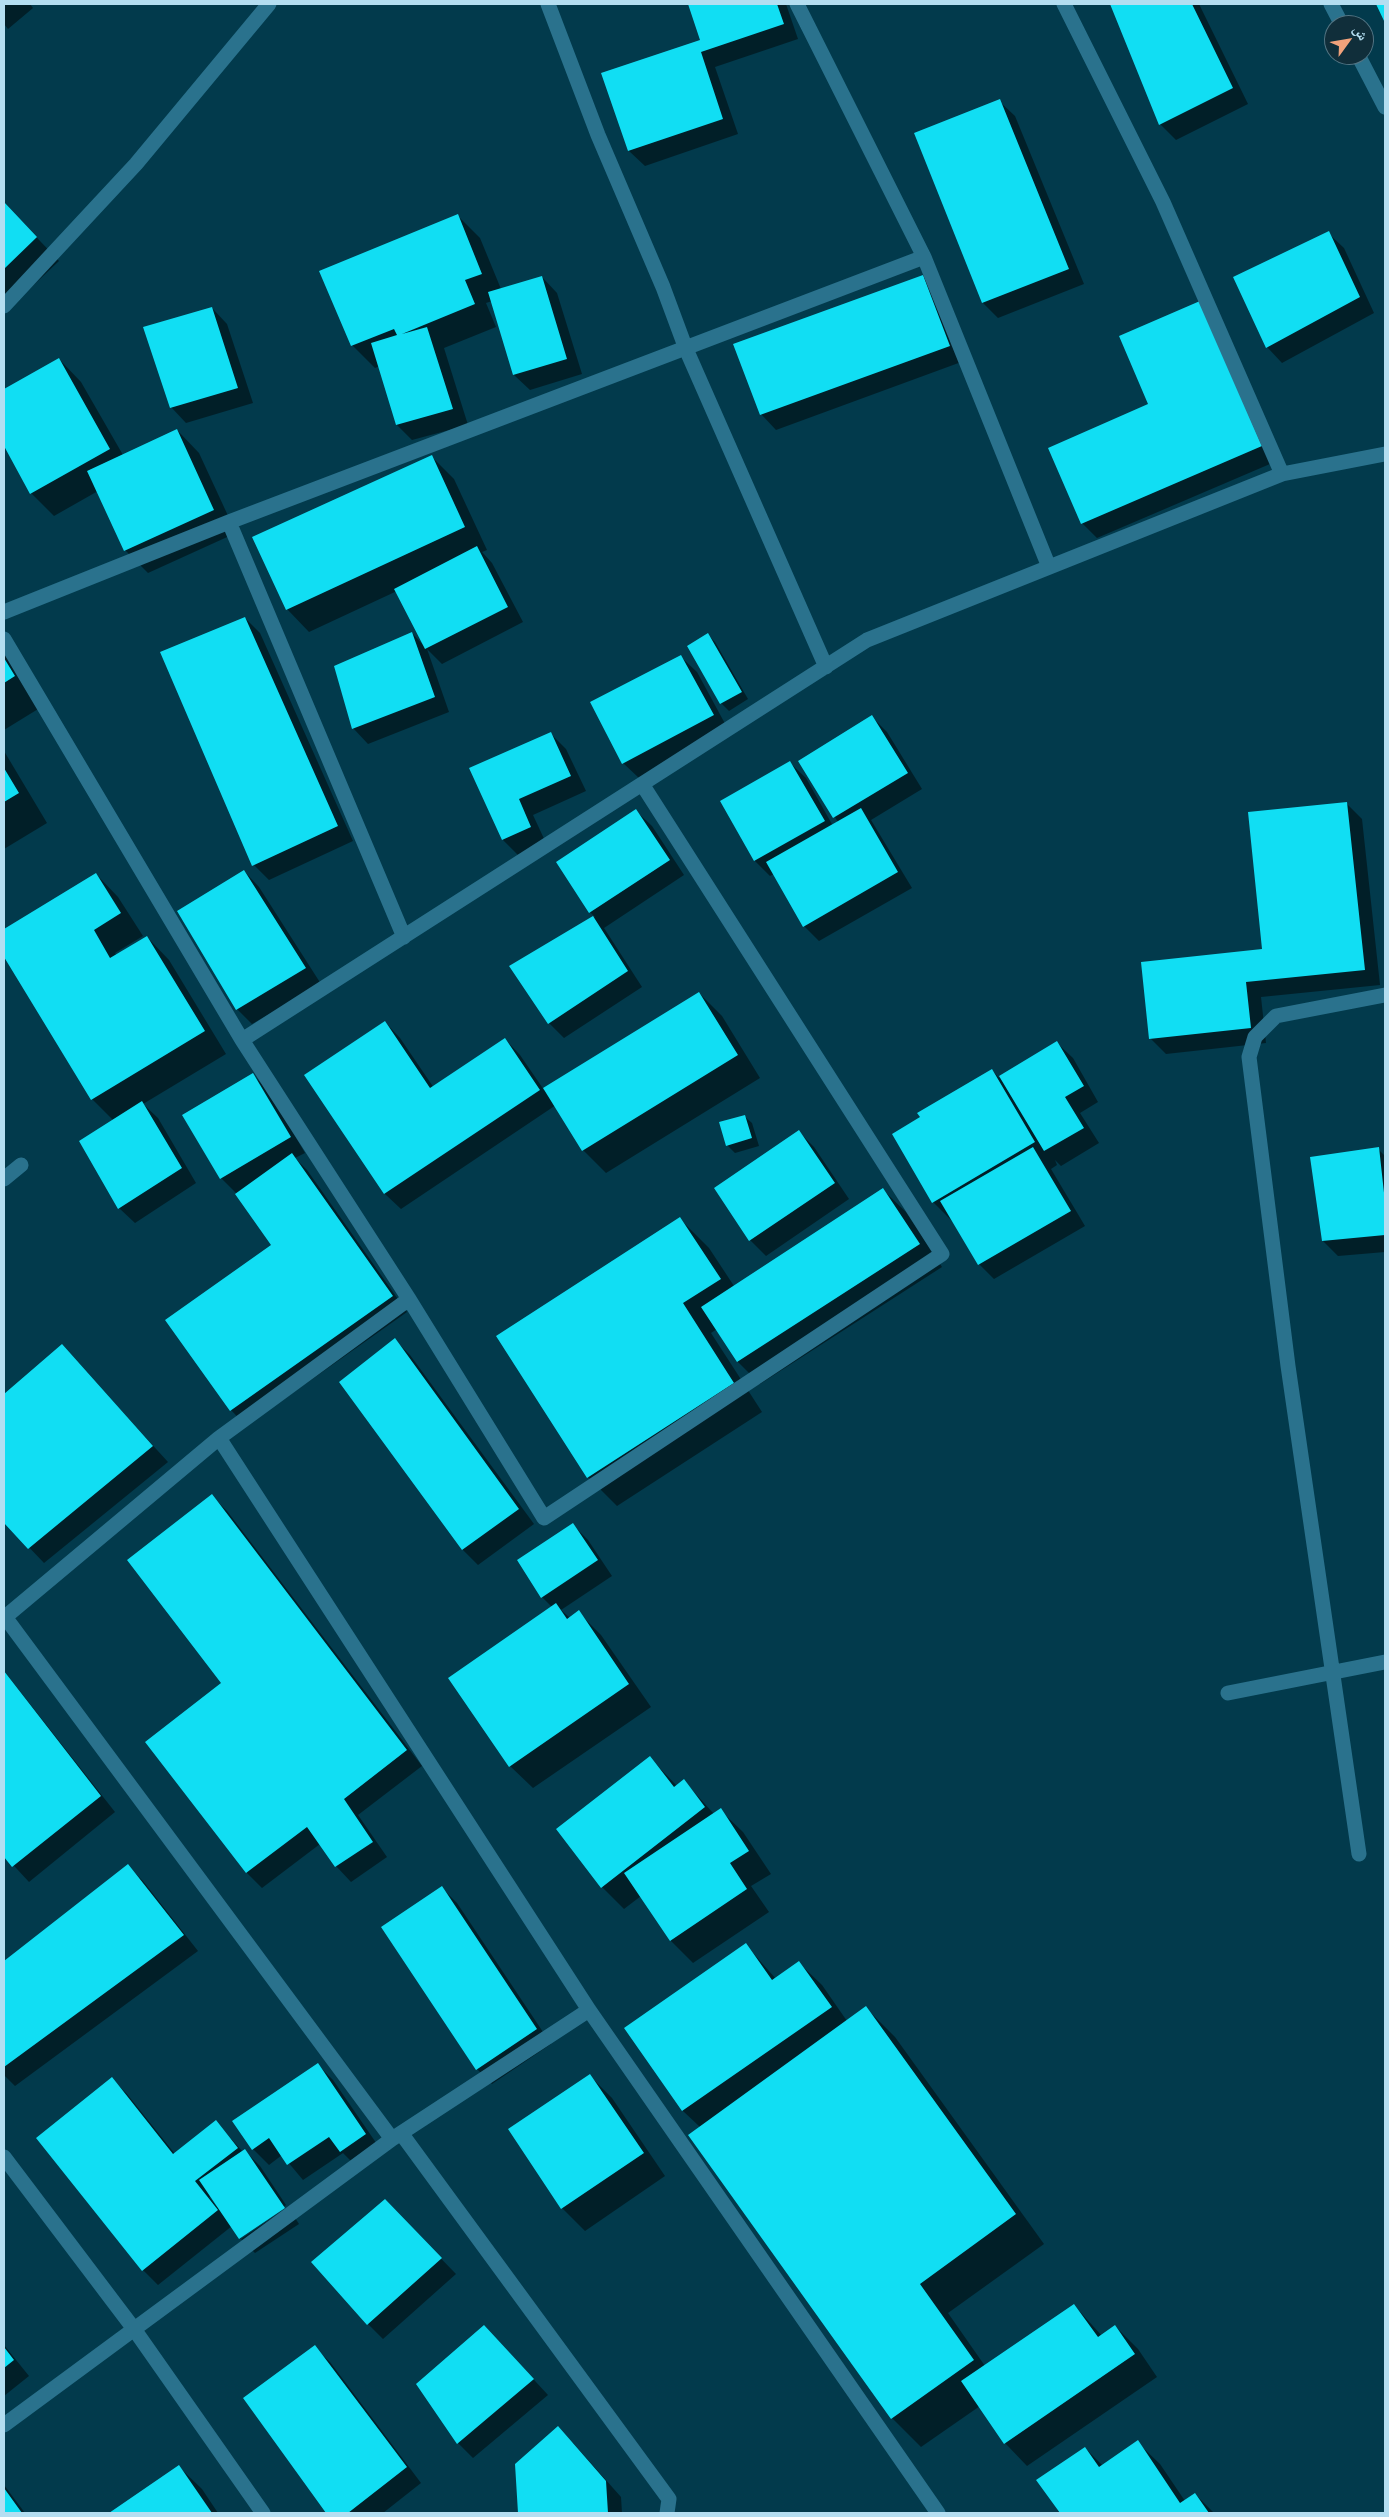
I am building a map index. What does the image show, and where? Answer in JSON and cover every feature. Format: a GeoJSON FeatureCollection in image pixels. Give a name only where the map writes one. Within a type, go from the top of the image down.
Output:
{"type":"FeatureCollection","features":[{"type":"Feature","properties":{"kind":"street"},"geometry":{"type":"LineString","coordinates":[[4,306],[136,164],[269,4]]}},
{"type":"Feature","properties":{"kind":"street"},"geometry":{"type":"LineString","coordinates":[[548,4],[598,135],[663,286],[686,349],[826,667]]}},
{"type":"Feature","properties":{"kind":"street"},"geometry":{"type":"LineString","coordinates":[[797,4],[924,257],[1049,567]]}},
{"type":"Feature","properties":{"kind":"street"},"geometry":{"type":"LineString","coordinates":[[1064,4],[1163,202],[1282,474]]}},
{"type":"Feature","properties":{"kind":"street"},"geometry":{"type":"LineString","coordinates":[[1363,65],[1385,107]]}},
{"type":"Feature","properties":{"kind":"street"},"geometry":{"type":"LineString","coordinates":[[4,612],[229,522],[924,257]]}},
{"type":"Feature","properties":{"kind":"street"},"geometry":{"type":"LineString","coordinates":[[242,1040],[867,640],[1282,474],[1385,454]]}},
{"type":"Feature","properties":{"kind":"street"},"geometry":{"type":"LineString","coordinates":[[229,522],[404,937]]}},
{"type":"Feature","properties":{"kind":"street"},"geometry":{"type":"LineString","coordinates":[[4,639],[242,1040],[409,1299],[544,1518],[942,1254],[642,784]]}},
{"type":"Feature","properties":{"kind":"street"},"geometry":{"type":"LineString","coordinates":[[1359,1854],[1288,1366],[1249,1057],[1255,1037],[1276,1016],[1385,995]]}},
{"type":"Feature","properties":{"kind":"street"},"geometry":{"type":"LineString","coordinates":[[4,1179],[21,1165]]}},
{"type":"Feature","properties":{"kind":"street"},"geometry":{"type":"LineString","coordinates":[[409,1299],[219,1438],[4,1617],[397,2136],[668,2506],[681,2513]]}},
{"type":"Feature","properties":{"kind":"street"},"geometry":{"type":"LineString","coordinates":[[219,1438],[590,2010],[938,2513]]}},
{"type":"Feature","properties":{"kind":"street"},"geometry":{"type":"LineString","coordinates":[[1228,1693],[1385,1662]]}},
{"type":"Feature","properties":{"kind":"street"},"geometry":{"type":"LineString","coordinates":[[4,2425],[397,2136],[590,2010]]}},
{"type":"Feature","properties":{"kind":"street"},"geometry":{"type":"LineString","coordinates":[[4,2157],[134,2329],[263,2513]]}},
{"type":"Feature","properties":{"kind":"building"},"geometry":{"type":"Polygon","coordinates":[[[688,4],[777,4],[784,24],[701,52],[723,119],[628,151],[601,73],[700,40],[688,4]]]}},
{"type":"Feature","properties":{"kind":"building"},"geometry":{"type":"Polygon","coordinates":[[[1110,4],[1192,4],[1233,88],[1159,125],[1110,4]]]}},
{"type":"Feature","properties":{"kind":"building"},"geometry":{"type":"Polygon","coordinates":[[[1376,4],[1385,4],[1385,23],[1376,4]]]}},
{"type":"Feature","properties":{"kind":"building"},"geometry":{"type":"Polygon","coordinates":[[[1000,99],[1069,269],[982,303],[914,133],[1000,99]]]}},
{"type":"Feature","properties":{"kind":"building"},"geometry":{"type":"Polygon","coordinates":[[[4,202],[37,237],[4,269],[4,202]]]}},
{"type":"Feature","properties":{"kind":"building"},"geometry":{"type":"Polygon","coordinates":[[[458,214],[482,274],[465,280],[475,304],[402,334],[427,327],[453,409],[396,425],[371,343],[397,335],[394,329],[351,346],[319,271],[458,214]]]}},
{"type":"Feature","properties":{"kind":"building"},"geometry":{"type":"Polygon","coordinates":[[[1329,231],[1360,297],[1266,348],[1233,277],[1329,231]]]}},
{"type":"Feature","properties":{"kind":"building"},"geometry":{"type":"Polygon","coordinates":[[[923,275],[950,346],[760,415],[733,344],[923,275]]]}},
{"type":"Feature","properties":{"kind":"building"},"geometry":{"type":"Polygon","coordinates":[[[542,276],[567,359],[513,375],[488,292],[542,276]]]}},
{"type":"Feature","properties":{"kind":"building"},"geometry":{"type":"Polygon","coordinates":[[[1200,301],[1262,446],[1081,524],[1048,448],[1148,404],[1119,336],[1200,301]]]}},
{"type":"Feature","properties":{"kind":"building"},"geometry":{"type":"Polygon","coordinates":[[[212,307],[238,388],[170,408],[143,327],[212,307]]]}},
{"type":"Feature","properties":{"kind":"building"},"geometry":{"type":"Polygon","coordinates":[[[59,358],[110,449],[30,494],[4,446],[4,389],[59,358]]]}},
{"type":"Feature","properties":{"kind":"building"},"geometry":{"type":"Polygon","coordinates":[[[177,429],[214,510],[124,551],[87,471],[177,429]]]}},
{"type":"Feature","properties":{"kind":"building"},"geometry":{"type":"Polygon","coordinates":[[[432,455],[465,527],[286,610],[252,537],[432,455]]]}},
{"type":"Feature","properties":{"kind":"building"},"geometry":{"type":"Polygon","coordinates":[[[477,546],[508,607],[425,649],[394,589],[477,546]]]}},
{"type":"Feature","properties":{"kind":"building"},"geometry":{"type":"Polygon","coordinates":[[[245,617],[338,826],[252,866],[160,652],[245,617]]]}},
{"type":"Feature","properties":{"kind":"building"},"geometry":{"type":"Polygon","coordinates":[[[412,632],[435,697],[352,729],[334,666],[412,632]]]}},
{"type":"Feature","properties":{"kind":"building"},"geometry":{"type":"Polygon","coordinates":[[[708,633],[742,692],[720,704],[687,646],[708,633]]]}},
{"type":"Feature","properties":{"kind":"building"},"geometry":{"type":"Polygon","coordinates":[[[681,655],[714,715],[622,764],[590,702],[681,655]]]}},
{"type":"Feature","properties":{"kind":"building"},"geometry":{"type":"Polygon","coordinates":[[[4,658],[15,676],[4,683],[4,658]]]}},
{"type":"Feature","properties":{"kind":"building"},"geometry":{"type":"Polygon","coordinates":[[[872,715],[908,773],[833,818],[798,761],[872,715]]]}},
{"type":"Feature","properties":{"kind":"building"},"geometry":{"type":"Polygon","coordinates":[[[551,732],[571,776],[519,799],[531,827],[502,840],[469,768],[551,732]]]}},
{"type":"Feature","properties":{"kind":"building"},"geometry":{"type":"Polygon","coordinates":[[[790,761],[825,821],[754,861],[720,801],[790,761]]]}},
{"type":"Feature","properties":{"kind":"building"},"geometry":{"type":"Polygon","coordinates":[[[4,768],[19,793],[4,802],[4,768]]]}},
{"type":"Feature","properties":{"kind":"building"},"geometry":{"type":"Polygon","coordinates":[[[1347,802],[1365,970],[1246,982],[1251,1028],[1149,1039],[1141,962],[1262,949],[1248,812],[1347,802]]]}},
{"type":"Feature","properties":{"kind":"building"},"geometry":{"type":"Polygon","coordinates":[[[861,808],[898,872],[803,927],[766,862],[861,808]]]}},
{"type":"Feature","properties":{"kind":"building"},"geometry":{"type":"Polygon","coordinates":[[[636,809],[670,860],[589,913],[556,862],[636,809]]]}},
{"type":"Feature","properties":{"kind":"building"},"geometry":{"type":"Polygon","coordinates":[[[244,870],[306,968],[236,1010],[177,911],[244,870]]]}},
{"type":"Feature","properties":{"kind":"building"},"geometry":{"type":"Polygon","coordinates":[[[96,873],[121,913],[94,930],[110,958],[147,936],[205,1031],[91,1100],[4,957],[4,929],[96,873]]]}},
{"type":"Feature","properties":{"kind":"building"},"geometry":{"type":"Polygon","coordinates":[[[593,916],[628,971],[548,1024],[509,966],[593,916]]]}},
{"type":"Feature","properties":{"kind":"building"},"geometry":{"type":"Polygon","coordinates":[[[699,992],[738,1055],[582,1151],[543,1088],[699,992]]]}},
{"type":"Feature","properties":{"kind":"building"},"geometry":{"type":"Polygon","coordinates":[[[385,1021],[430,1088],[505,1038],[540,1090],[384,1194],[304,1075],[385,1021]]]}},
{"type":"Feature","properties":{"kind":"building"},"geometry":{"type":"Polygon","coordinates":[[[1057,1041],[1084,1086],[1065,1097],[1084,1128],[1044,1151],[999,1076],[1057,1041]]]}},
{"type":"Feature","properties":{"kind":"building"},"geometry":{"type":"Polygon","coordinates":[[[992,1069],[1035,1142],[932,1203],[892,1134],[920,1117],[917,1113],[992,1069]]]}},
{"type":"Feature","properties":{"kind":"building"},"geometry":{"type":"Polygon","coordinates":[[[253,1073],[291,1137],[220,1179],[182,1115],[253,1073]]]}},
{"type":"Feature","properties":{"kind":"building"},"geometry":{"type":"Polygon","coordinates":[[[142,1101],[182,1168],[118,1209],[79,1141],[142,1101]]]}},
{"type":"Feature","properties":{"kind":"building"},"geometry":{"type":"Polygon","coordinates":[[[745,1115],[752,1138],[726,1146],[719,1122],[745,1115]]]}},
{"type":"Feature","properties":{"kind":"building"},"geometry":{"type":"Polygon","coordinates":[[[799,1130],[835,1183],[749,1241],[714,1188],[799,1130]]]}},
{"type":"Feature","properties":{"kind":"building"},"geometry":{"type":"Polygon","coordinates":[[[1033,1147],[1071,1211],[978,1265],[940,1201],[1033,1147]]]}},
{"type":"Feature","properties":{"kind":"building"},"geometry":{"type":"Polygon","coordinates":[[[1379,1147],[1385,1202],[1385,1235],[1322,1241],[1310,1157],[1379,1147]]]}},
{"type":"Feature","properties":{"kind":"building"},"geometry":{"type":"Polygon","coordinates":[[[292,1153],[393,1296],[230,1411],[165,1320],[271,1245],[235,1194],[292,1153]]]}},
{"type":"Feature","properties":{"kind":"building"},"geometry":{"type":"Polygon","coordinates":[[[883,1188],[920,1244],[737,1362],[701,1307],[883,1188]]]}},
{"type":"Feature","properties":{"kind":"building"},"geometry":{"type":"Polygon","coordinates":[[[680,1217],[721,1279],[683,1303],[734,1383],[587,1478],[496,1336],[680,1217]]]}},
{"type":"Feature","properties":{"kind":"building"},"geometry":{"type":"Polygon","coordinates":[[[395,1338],[519,1509],[462,1550],[339,1382],[395,1338]]]}},
{"type":"Feature","properties":{"kind":"building"},"geometry":{"type":"Polygon","coordinates":[[[62,1344],[153,1446],[28,1549],[4,1523],[4,1394],[62,1344]]]}},
{"type":"Feature","properties":{"kind":"building"},"geometry":{"type":"Polygon","coordinates":[[[212,1494],[407,1750],[344,1799],[373,1842],[335,1867],[307,1827],[246,1873],[145,1742],[221,1683],[127,1560],[212,1494]]]}},
{"type":"Feature","properties":{"kind":"building"},"geometry":{"type":"Polygon","coordinates":[[[573,1523],[598,1560],[541,1598],[517,1560],[573,1523]]]}},
{"type":"Feature","properties":{"kind":"building"},"geometry":{"type":"Polygon","coordinates":[[[556,1603],[567,1619],[579,1610],[629,1684],[509,1767],[448,1678],[556,1603]]]}},
{"type":"Feature","properties":{"kind":"building"},"geometry":{"type":"Polygon","coordinates":[[[4,1671],[101,1796],[12,1867],[4,1857],[4,1671]]]}},
{"type":"Feature","properties":{"kind":"building"},"geometry":{"type":"Polygon","coordinates":[[[650,1756],[674,1787],[684,1779],[705,1807],[601,1888],[556,1829],[650,1756]]]}},
{"type":"Feature","properties":{"kind":"building"},"geometry":{"type":"Polygon","coordinates":[[[721,1808],[749,1851],[730,1863],[747,1889],[670,1941],[624,1873],[721,1808]]]}},
{"type":"Feature","properties":{"kind":"building"},"geometry":{"type":"Polygon","coordinates":[[[128,1864],[184,1935],[4,2067],[4,1961],[128,1864]]]}},
{"type":"Feature","properties":{"kind":"building"},"geometry":{"type":"Polygon","coordinates":[[[442,1886],[537,2029],[476,2070],[381,1927],[442,1886]]]}},
{"type":"Feature","properties":{"kind":"building"},"geometry":{"type":"Polygon","coordinates":[[[746,1943],[772,1980],[799,1961],[832,2007],[682,2111],[624,2028],[746,1943]]]}},
{"type":"Feature","properties":{"kind":"building"},"geometry":{"type":"Polygon","coordinates":[[[866,2006],[1016,2214],[920,2284],[974,2360],[891,2419],[688,2135],[866,2006]]]}},
{"type":"Feature","properties":{"kind":"building"},"geometry":{"type":"Polygon","coordinates":[[[318,2063],[366,2134],[340,2152],[329,2137],[287,2165],[269,2138],[252,2150],[232,2121],[318,2063]]]}},
{"type":"Feature","properties":{"kind":"building"},"geometry":{"type":"Polygon","coordinates":[[[590,2074],[644,2153],[561,2209],[508,2129],[590,2074]]]}},
{"type":"Feature","properties":{"kind":"building"},"geometry":{"type":"Polygon","coordinates":[[[112,2077],[173,2154],[216,2120],[238,2148],[195,2181],[218,2210],[142,2271],[36,2138],[112,2077]]]}},
{"type":"Feature","properties":{"kind":"building"},"geometry":{"type":"Polygon","coordinates":[[[245,2149],[285,2208],[239,2239],[199,2180],[245,2149]]]}},
{"type":"Feature","properties":{"kind":"building"},"geometry":{"type":"Polygon","coordinates":[[[385,2199],[442,2258],[367,2325],[311,2262],[385,2199]]]}},
{"type":"Feature","properties":{"kind":"building"},"geometry":{"type":"Polygon","coordinates":[[[1074,2304],[1098,2337],[1115,2325],[1135,2354],[1004,2444],[961,2381],[1074,2304]]]}},
{"type":"Feature","properties":{"kind":"building"},"geometry":{"type":"Polygon","coordinates":[[[484,2325],[534,2379],[457,2444],[416,2384],[484,2325]]]}},
{"type":"Feature","properties":{"kind":"building"},"geometry":{"type":"Polygon","coordinates":[[[315,2345],[407,2467],[348,2513],[326,2513],[243,2398],[315,2345]]]}},
{"type":"Feature","properties":{"kind":"building"},"geometry":{"type":"Polygon","coordinates":[[[4,2347],[14,2360],[4,2368],[4,2347]]]}},
{"type":"Feature","properties":{"kind":"building"},"geometry":{"type":"Polygon","coordinates":[[[558,2426],[606,2481],[608,2513],[518,2513],[515,2464],[558,2426]]]}},
{"type":"Feature","properties":{"kind":"building"},"geometry":{"type":"Polygon","coordinates":[[[1138,2440],[1180,2503],[1195,2493],[1209,2513],[1060,2513],[1036,2480],[1085,2447],[1099,2467],[1138,2440]]]}},
{"type":"Feature","properties":{"kind":"building"},"geometry":{"type":"Polygon","coordinates":[[[179,2465],[212,2513],[109,2513],[179,2465]]]}},
{"type":"Feature","properties":{"kind":"building"},"geometry":{"type":"Polygon","coordinates":[[[4,2488],[22,2513],[4,2513],[4,2488]]]}}]}
